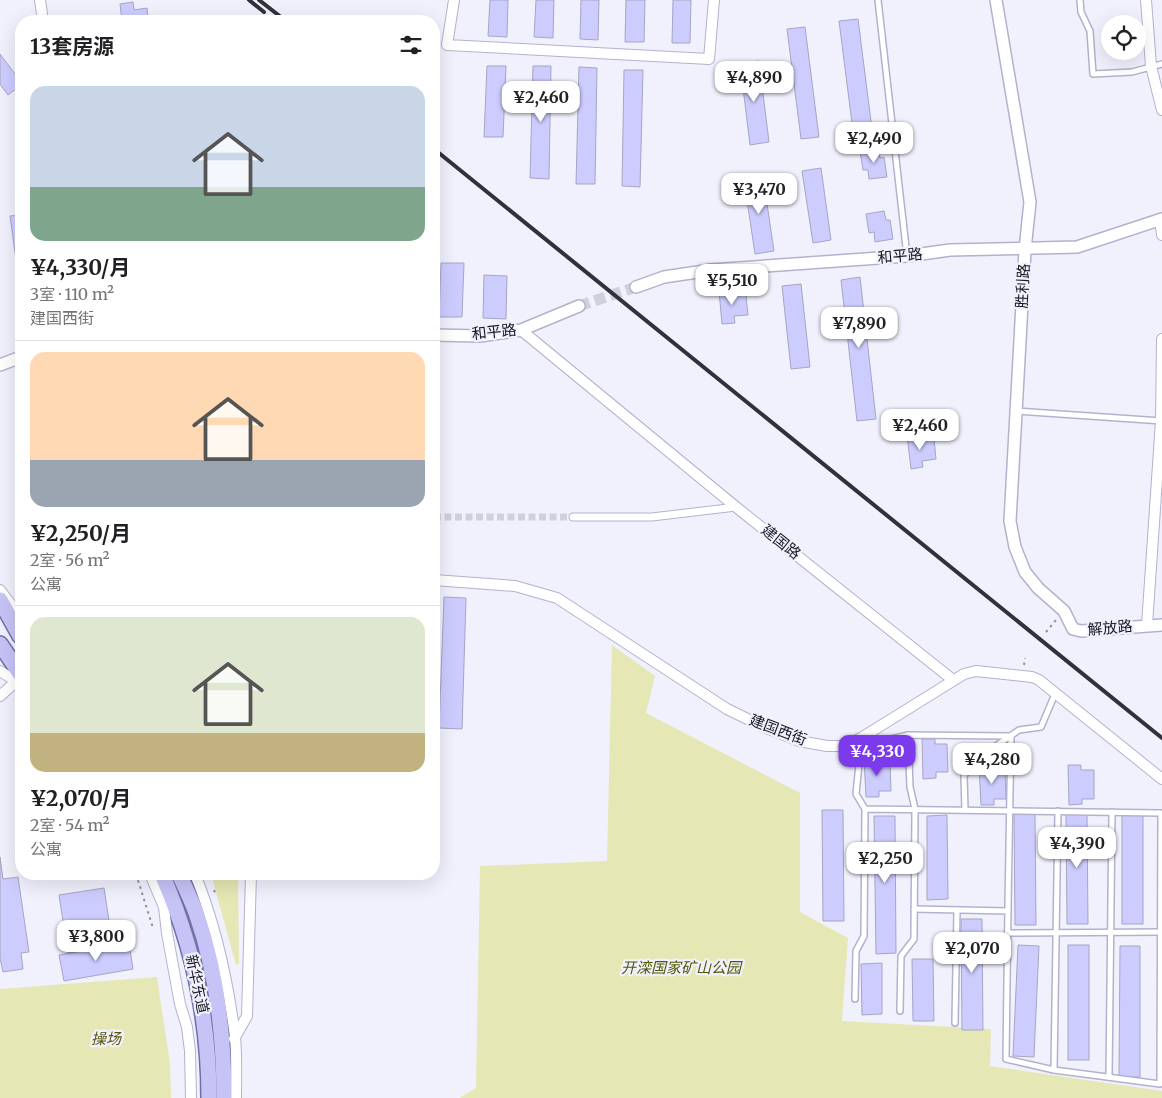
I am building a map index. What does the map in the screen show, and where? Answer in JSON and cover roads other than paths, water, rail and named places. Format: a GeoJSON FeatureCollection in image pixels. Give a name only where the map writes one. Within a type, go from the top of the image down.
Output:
{"type":"FeatureCollection","features":[{"type":"Feature","properties":{"kind":"main road"},"geometry":{"type":"LineString","coordinates":[[0,600],[15,628]]}},
{"type":"Feature","properties":{"kind":"main road"},"geometry":{"type":"LineString","coordinates":[[0,613],[15,632]]}},
{"type":"Feature","properties":{"kind":"main road"},"geometry":{"type":"LineString","coordinates":[[0,644],[15,671]]}},
{"type":"Feature","properties":{"kind":"main road","name":"新华东道"},"geometry":{"type":"LineString","coordinates":[[164,880],[183,925],[193,961],[204,1016],[210,1098]]}},
{"type":"Feature","properties":{"kind":"main road","name":"新华东道"},"geometry":{"type":"LineString","coordinates":[[182,880],[196,912],[208,953],[218,1005],[223,1050],[224,1098]]}},
{"type":"Feature","properties":{"kind":"street"},"geometry":{"type":"LineString","coordinates":[[40,0],[42,15]]}},
{"type":"Feature","properties":{"kind":"street"},"geometry":{"type":"LineString","coordinates":[[454,0],[447,45],[709,59],[714,0]]}},
{"type":"Feature","properties":{"kind":"street","name":"胜利路"},"geometry":{"type":"LineString","coordinates":[[996,0],[1030,202],[1025,250],[1010,521],[1015,547],[1025,572]]}},
{"type":"Feature","properties":{"kind":"street"},"geometry":{"type":"LineString","coordinates":[[1146,0],[1151,66],[1162,110]]}},
{"type":"Feature","properties":{"kind":"street"},"geometry":{"type":"LineString","coordinates":[[1161,220],[1162,235]]}},
{"type":"Feature","properties":{"kind":"street","name":"和平路"},"geometry":{"type":"LineString","coordinates":[[636,287],[664,277],[711,270],[907,256],[950,250],[1025,250],[1077,247],[1161,220]]}},
{"type":"Feature","properties":{"kind":"street","name":"和平路"},"geometry":{"type":"LineString","coordinates":[[440,335],[480,336],[521,330],[579,306]]}},
{"type":"Feature","properties":{"kind":"street","name":"建国路"},"geometry":{"type":"LineString","coordinates":[[521,330],[736,507],[953,680]]}},
{"type":"Feature","properties":{"kind":"street"},"geometry":{"type":"LineString","coordinates":[[1147,625],[1162,421],[1162,339]]}},
{"type":"Feature","properties":{"kind":"street"},"geometry":{"type":"LineString","coordinates":[[0,366],[15,359]]}},
{"type":"Feature","properties":{"kind":"street"},"geometry":{"type":"LineString","coordinates":[[573,517],[652,517],[736,507]]}},
{"type":"Feature","properties":{"kind":"street","name":"解放路"},"geometry":{"type":"LineString","coordinates":[[1025,572],[1038,588],[1064,611],[1073,629],[1081,631],[1162,625]]}},
{"type":"Feature","properties":{"kind":"street","name":"建国西街"},"geometry":{"type":"LineString","coordinates":[[440,580],[515,586],[557,598],[727,709],[766,728],[799,741],[827,746],[843,746],[861,738],[964,674],[976,671],[1032,677],[1039,680],[1162,779]]}},
{"type":"Feature","properties":{"kind":"street"},"geometry":{"type":"LineString","coordinates":[[0,590],[15,610]]}},
{"type":"Feature","properties":{"kind":"street"},"geometry":{"type":"LineString","coordinates":[[0,671],[15,678]]}},
{"type":"Feature","properties":{"kind":"street"},"geometry":{"type":"LineString","coordinates":[[0,696],[15,684]]}},
{"type":"Feature","properties":{"kind":"street"},"geometry":{"type":"LineString","coordinates":[[153,880],[164,907],[180,1004],[187,1027],[190,1051],[191,1098]]}},
{"type":"Feature","properties":{"kind":"street"},"geometry":{"type":"LineString","coordinates":[[197,880],[213,925],[224,969],[235,1038],[236,1098]]}},
{"type":"Feature","properties":{"kind":"street"},"geometry":{"type":"LineString","coordinates":[[223,1050],[235,1038],[247,1016],[251,880]]}},
{"type":"Feature","properties":{"kind":"lane"},"geometry":{"type":"LineString","coordinates":[[878,0],[907,256]]}},
{"type":"Feature","properties":{"kind":"lane"},"geometry":{"type":"LineString","coordinates":[[1080,0],[1081,12],[1090,32],[1093,74],[1132,72],[1162,64]]}},
{"type":"Feature","properties":{"kind":"lane"},"geometry":{"type":"LineString","coordinates":[[1016,411],[1162,421]]}},
{"type":"Feature","properties":{"kind":"lane"},"geometry":{"type":"LineString","coordinates":[[965,810],[964,776],[974,761],[1018,730],[1041,727],[1056,694]]}},
{"type":"Feature","properties":{"kind":"lane"},"geometry":{"type":"LineString","coordinates":[[855,999],[856,951],[864,936],[865,809],[856,794],[860,754],[884,742],[908,735],[1011,736]]}},
{"type":"Feature","properties":{"kind":"lane"},"geometry":{"type":"LineString","coordinates":[[900,1011],[902,956],[914,939],[915,809],[910,787],[908,735]]}},
{"type":"Feature","properties":{"kind":"lane"},"geometry":{"type":"LineString","coordinates":[[865,809],[915,809],[1010,811],[1161,813],[1160,1084],[1054,1070],[1006,1059],[1007,933],[1008,911],[1010,811],[1011,736]]}},
{"type":"Feature","properties":{"kind":"lane"},"geometry":{"type":"LineString","coordinates":[[1054,1070],[1058,811]]}},
{"type":"Feature","properties":{"kind":"lane"},"geometry":{"type":"LineString","coordinates":[[1109,1077],[1112,812]]}},
{"type":"Feature","properties":{"kind":"lane"},"geometry":{"type":"LineString","coordinates":[[914,909],[1008,911]]}},
{"type":"Feature","properties":{"kind":"lane"},"geometry":{"type":"LineString","coordinates":[[955,1023],[957,910]]}},
{"type":"Feature","properties":{"kind":"lane"},"geometry":{"type":"LineString","coordinates":[[1007,933],[1161,932]]}},
{"type":"Feature","properties":{"kind":"tunnel"},"geometry":{"type":"LineString","coordinates":[[579,306],[636,287]]}},
{"type":"Feature","properties":{"kind":"tunnel"},"geometry":{"type":"LineString","coordinates":[[440,517],[573,517]]}},
{"type":"Feature","properties":{"kind":"railway"},"geometry":{"type":"LineString","coordinates":[[249,0],[264,12]]}},
{"type":"Feature","properties":{"kind":"railway"},"geometry":{"type":"LineString","coordinates":[[259,0],[278,15]]}},
{"type":"Feature","properties":{"kind":"railway"},"geometry":{"type":"LineString","coordinates":[[440,154],[1162,738]]}},
{"type":"Feature","properties":{"kind":"park label","name":"开滦国家矿山公园"},"geometry":{"type":"Point","coordinates":[681,968]}},
{"type":"Feature","properties":{"kind":"park label","name":"操场"},"geometry":{"type":"Point","coordinates":[106,1039]}}]}
